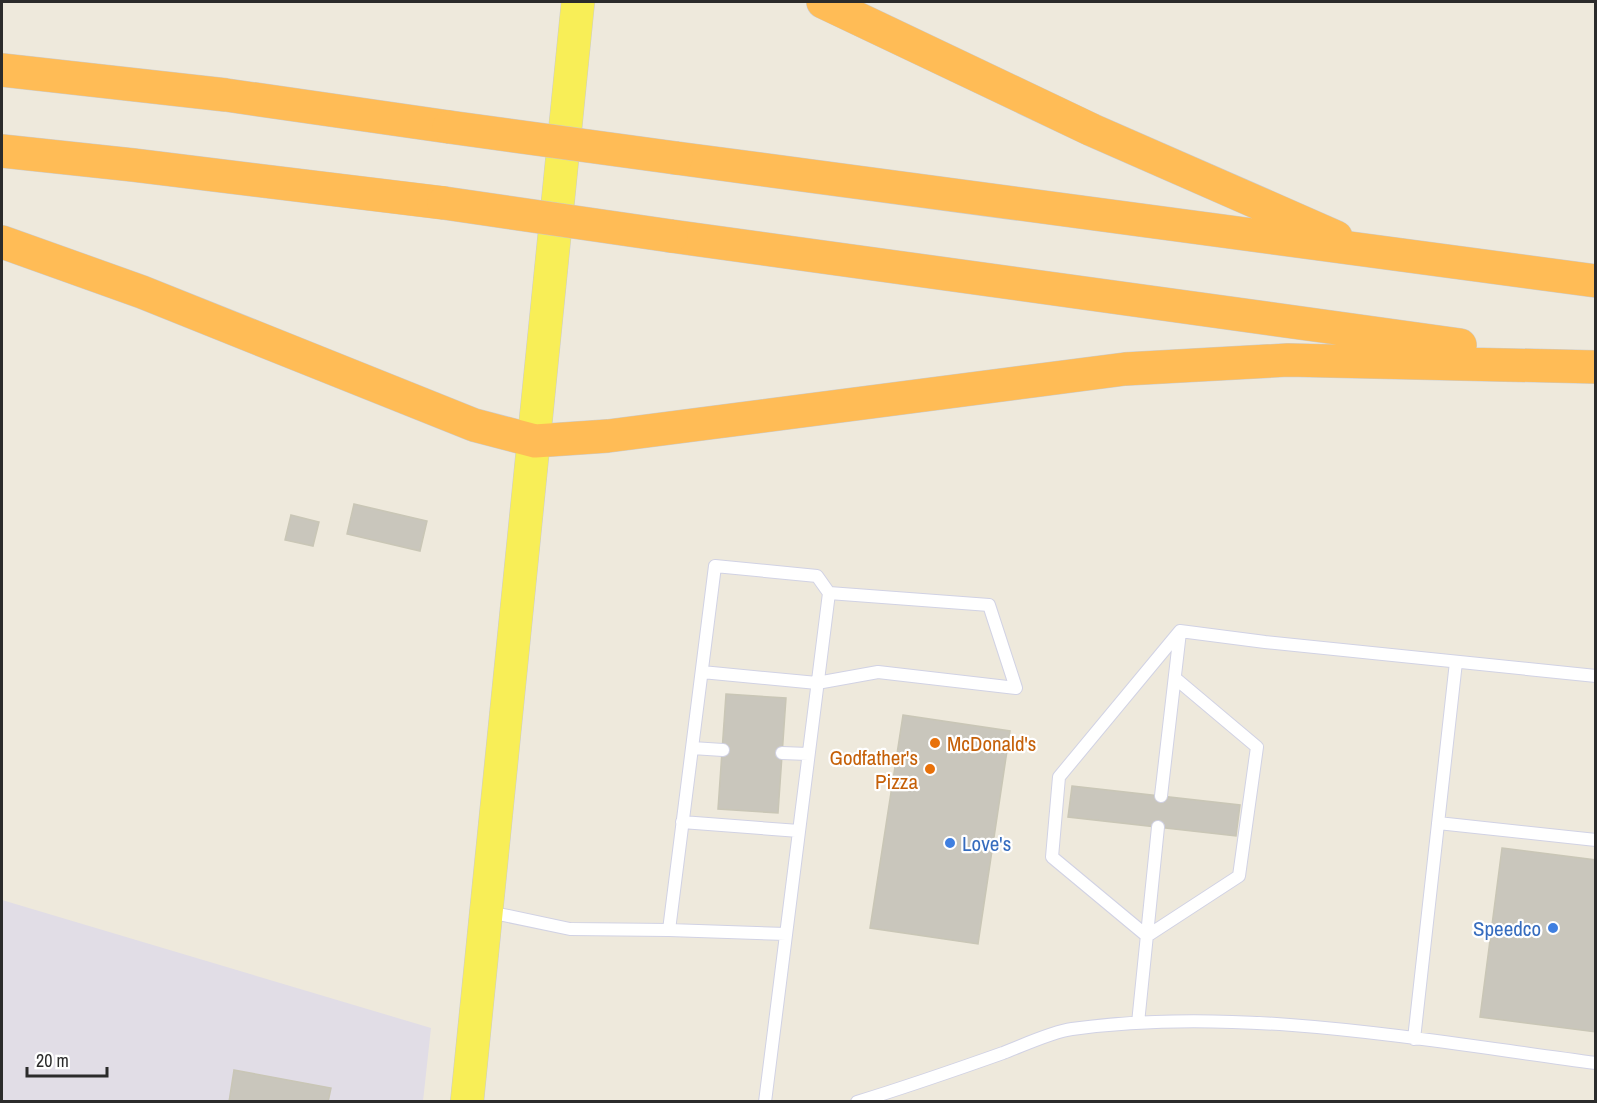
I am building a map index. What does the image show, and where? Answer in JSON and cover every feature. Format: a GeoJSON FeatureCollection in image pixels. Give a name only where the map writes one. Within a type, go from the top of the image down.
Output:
{"type":"FeatureCollection","features":[{"type":"Feature","properties":{"kind":"highway"},"geometry":{"type":"LineString","coordinates":[[823,2],[1092,130],[1371,252]]}},
{"type":"Feature","properties":{"kind":"highway"},"geometry":{"type":"LineString","coordinates":[[2,70],[226,95],[449,128],[1596,281]]}},
{"type":"Feature","properties":{"kind":"highway"},"geometry":{"type":"LineString","coordinates":[[2,152],[145,166],[444,203],[1596,365]]}},
{"type":"Feature","properties":{"kind":"highway"},"geometry":{"type":"LineString","coordinates":[[2,242],[142,292],[474,425],[535,441],[608,436],[1125,369],[1288,360],[1596,365]]}},
{"type":"Feature","properties":{"kind":"main road"},"geometry":{"type":"LineString","coordinates":[[467,1101],[578,2]]}},
{"type":"Feature","properties":{"kind":"lane"},"geometry":{"type":"LineString","coordinates":[[669,930],[715,566],[818,576],[829,593],[765,1101]]}},
{"type":"Feature","properties":{"kind":"lane"},"geometry":{"type":"LineString","coordinates":[[702,672],[817,683],[878,672],[1016,688],[988,605],[829,593]]}},
{"type":"Feature","properties":{"kind":"lane"},"geometry":{"type":"LineString","coordinates":[[1180,631],[1596,676]]}},
{"type":"Feature","properties":{"kind":"lane"},"geometry":{"type":"LineString","coordinates":[[1161,796],[1180,631]]}},
{"type":"Feature","properties":{"kind":"lane"},"geometry":{"type":"LineString","coordinates":[[1147,936],[1052,857],[1059,777],[1180,631]]}},
{"type":"Feature","properties":{"kind":"lane"},"geometry":{"type":"LineString","coordinates":[[1414,1040],[1456,662]]}},
{"type":"Feature","properties":{"kind":"lane"},"geometry":{"type":"LineString","coordinates":[[1147,936],[1239,876],[1257,747],[1174,678]]}},
{"type":"Feature","properties":{"kind":"lane"},"geometry":{"type":"LineString","coordinates":[[692,748],[723,750]]}},
{"type":"Feature","properties":{"kind":"lane"},"geometry":{"type":"LineString","coordinates":[[782,753],[808,754]]}},
{"type":"Feature","properties":{"kind":"lane"},"geometry":{"type":"LineString","coordinates":[[682,822],[799,831]]}},
{"type":"Feature","properties":{"kind":"lane"},"geometry":{"type":"LineString","coordinates":[[1438,823],[1596,840]]}},
{"type":"Feature","properties":{"kind":"lane"},"geometry":{"type":"LineString","coordinates":[[1138,1023],[1158,827]]}},
{"type":"Feature","properties":{"kind":"lane"},"geometry":{"type":"LineString","coordinates":[[487,911],[570,929],[786,934]]}},
{"type":"Feature","properties":{"kind":"lane"},"geometry":{"type":"LineString","coordinates":[[857,1101],[918,1083],[1070,1029],[1138,1023],[1196,1021],[1321,1027],[1596,1063]]}},
{"type":"Feature","properties":{"kind":"shaded area"},"geometry":{"type":"Polygon","coordinates":[[[2,900],[431,1028],[423,1101],[2,1101],[2,900]]]}},
{"type":"Feature","properties":{"kind":"building"},"geometry":{"type":"Polygon","coordinates":[[[354,504],[427,521],[420,551],[347,534],[354,504]]]}},
{"type":"Feature","properties":{"kind":"building"},"geometry":{"type":"Polygon","coordinates":[[[291,515],[319,522],[313,546],[285,540],[291,515]]]}},
{"type":"Feature","properties":{"kind":"building"},"geometry":{"type":"Polygon","coordinates":[[[726,694],[786,698],[778,813],[718,809],[726,694]]]}},
{"type":"Feature","properties":{"kind":"building"},"geometry":{"type":"Polygon","coordinates":[[[903,715],[1010,731],[978,944],[870,928],[903,715]]]}},
{"type":"Feature","properties":{"kind":"building"},"geometry":{"type":"Polygon","coordinates":[[[1072,786],[1240,805],[1236,836],[1068,817],[1072,786]]]}},
{"type":"Feature","properties":{"kind":"building"},"geometry":{"type":"Polygon","coordinates":[[[1502,848],[1596,860],[1596,1032],[1480,1017],[1502,848]]]}},
{"type":"Feature","properties":{"kind":"building"},"geometry":{"type":"Polygon","coordinates":[[[234,1070],[331,1088],[328,1102],[229,1102],[234,1070]]]}},
{"type":"Feature","properties":{"kind":"place","name":"McDonald's"},"geometry":{"type":"Point","coordinates":[935,743]}},
{"type":"Feature","properties":{"kind":"place","name":"Godfather's Pizza"},"geometry":{"type":"Point","coordinates":[930,769]}},
{"type":"Feature","properties":{"kind":"place","name":"Love's"},"geometry":{"type":"Point","coordinates":[950,843]}},
{"type":"Feature","properties":{"kind":"place","name":"Speedco"},"geometry":{"type":"Point","coordinates":[1553,928]}}]}
